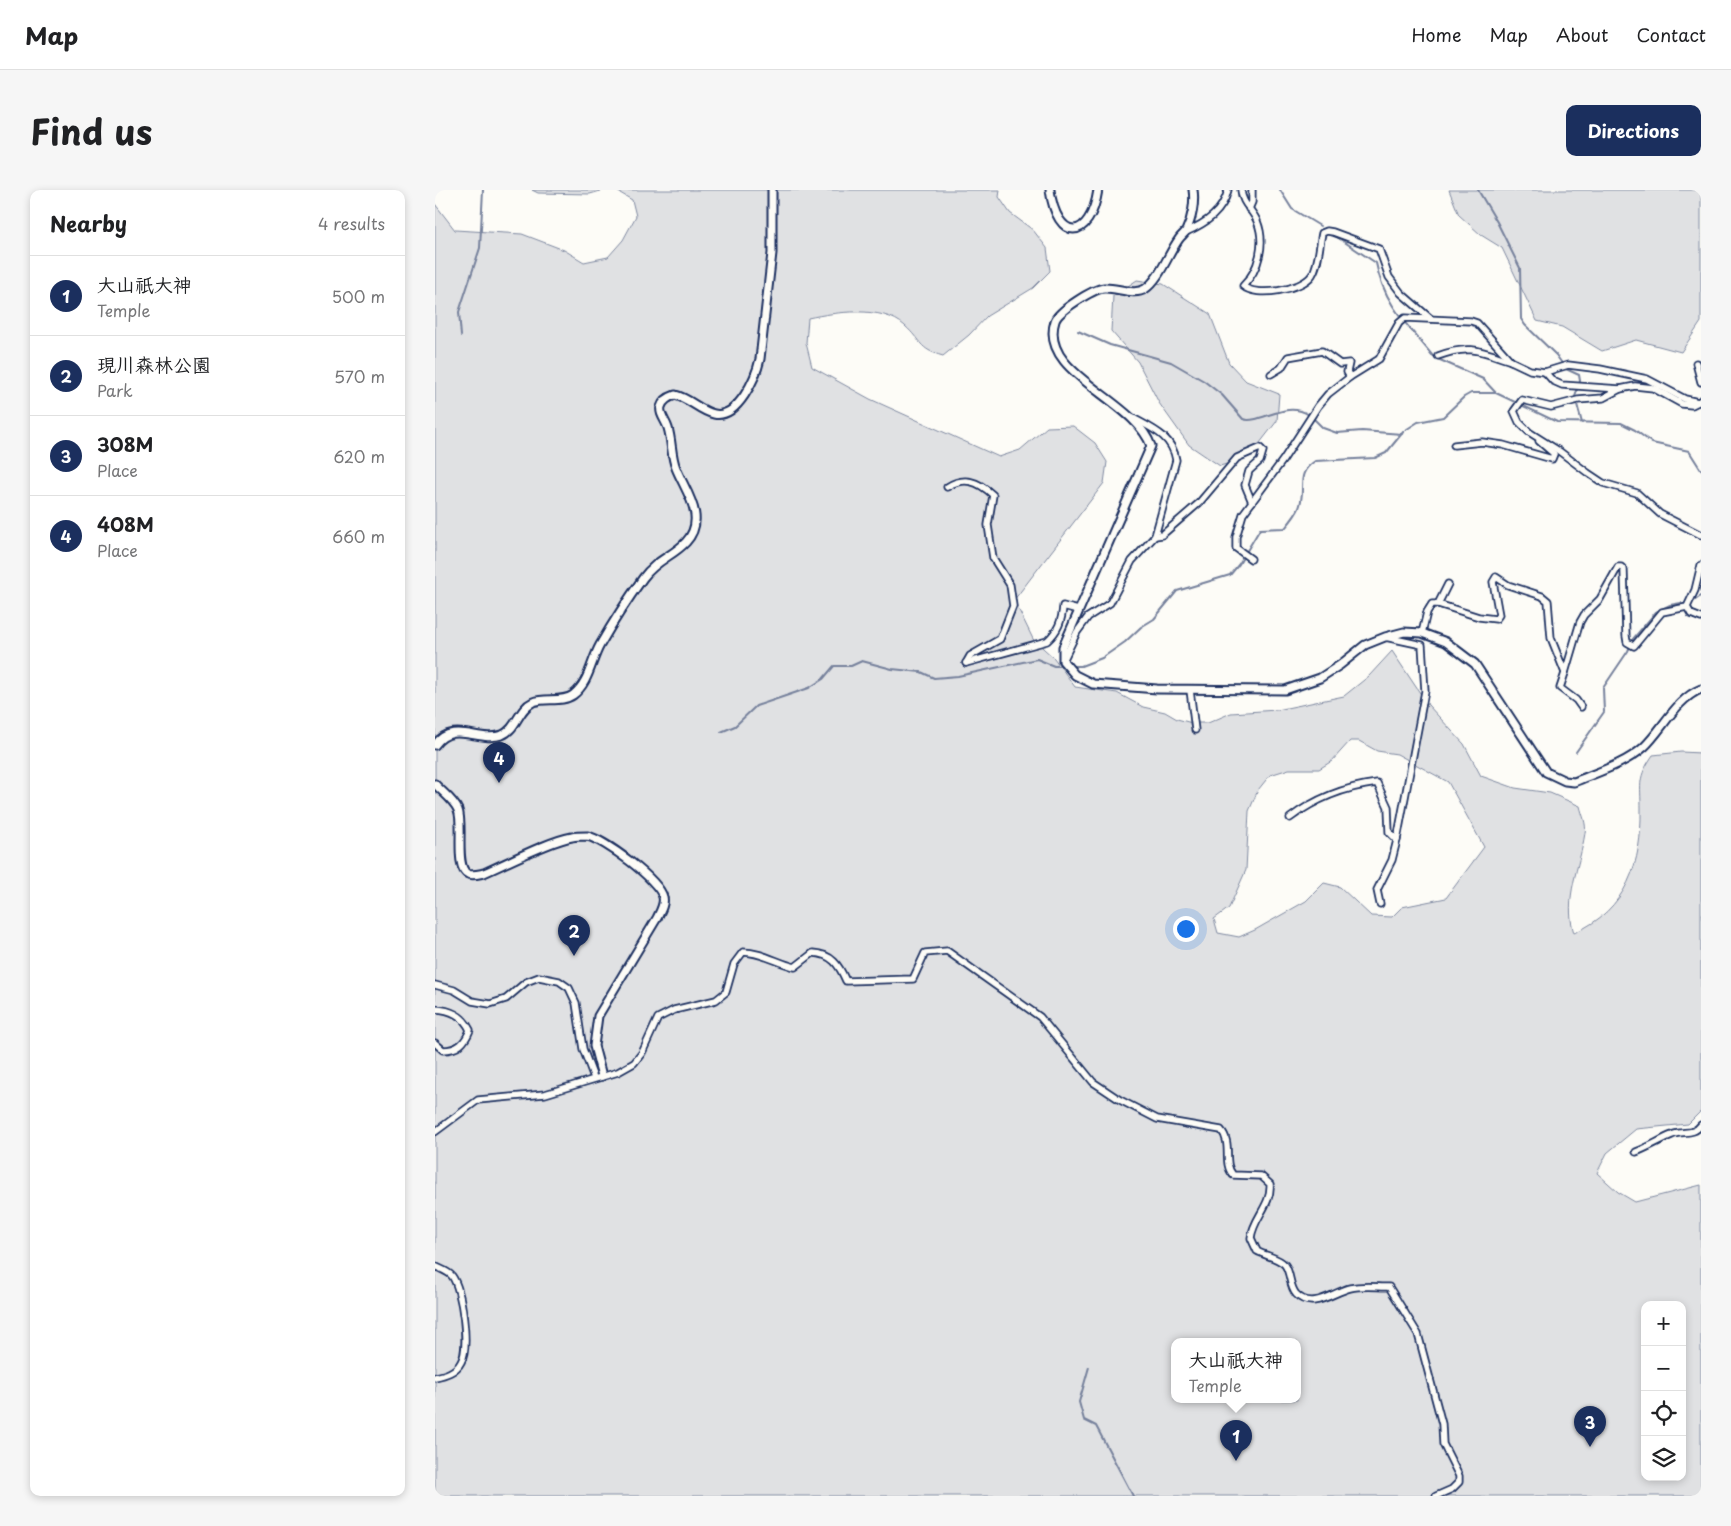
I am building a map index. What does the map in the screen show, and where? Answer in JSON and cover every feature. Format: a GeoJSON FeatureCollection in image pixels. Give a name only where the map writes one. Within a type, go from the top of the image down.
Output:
{"type":"FeatureCollection","features":[{"type":"Feature","properties":{"kind":"street"},"geometry":{"type":"LineString","coordinates":[[435,745],[441,738],[454,732],[495,736],[503,734],[514,726],[522,710],[533,702],[561,699],[573,695],[585,680],[599,646],[643,578],[655,564],[687,541],[694,529],[692,498],[676,468],[661,406],[668,398],[675,395],[715,414],[729,412],[747,390],[760,359],[772,253],[772,190]]}},
{"type":"Feature","properties":{"kind":"street"},"geometry":{"type":"LineString","coordinates":[[1050,190],[1055,214],[1063,225],[1072,228],[1082,227],[1091,217],[1098,190]]}},
{"type":"Feature","properties":{"kind":"street"},"geometry":{"type":"LineString","coordinates":[[1063,661],[1077,632],[1088,617],[1110,603],[1132,561],[1155,536],[1175,460],[1174,448],[1161,433],[1133,418],[1067,367],[1059,356],[1053,336],[1055,318],[1085,296],[1101,288],[1138,292],[1144,289],[1154,279],[1186,232],[1193,206],[1193,190]]}},
{"type":"Feature","properties":{"kind":"street"},"geometry":{"type":"LineString","coordinates":[[1186,232],[1202,224],[1216,213],[1222,206],[1228,190]]}},
{"type":"Feature","properties":{"kind":"street"},"geometry":{"type":"LineString","coordinates":[[1241,190],[1241,198],[1257,220],[1260,253],[1256,270],[1243,286],[1247,290],[1268,292],[1307,281],[1315,268],[1322,234],[1327,231],[1379,249],[1389,277],[1401,292],[1431,319]]}},
{"type":"Feature","properties":{"kind":"street"},"geometry":{"type":"LineString","coordinates":[[1249,209],[1252,202],[1252,190]]}},
{"type":"Feature","properties":{"kind":"street"},"geometry":{"type":"LineString","coordinates":[[1246,557],[1236,548],[1236,537],[1243,514],[1328,394],[1350,377],[1379,359],[1399,323],[1405,318],[1477,324],[1511,361]]}},
{"type":"Feature","properties":{"kind":"street"},"geometry":{"type":"LineString","coordinates":[[1438,356],[1461,348],[1476,350],[1511,361],[1530,370],[1545,372],[1567,366],[1600,369],[1647,379],[1685,399],[1700,401]]}},
{"type":"Feature","properties":{"kind":"street"},"geometry":{"type":"LineString","coordinates":[[1271,374],[1281,368],[1288,357],[1322,351],[1338,362],[1349,363],[1347,372],[1350,377]]}},
{"type":"Feature","properties":{"kind":"street"},"geometry":{"type":"LineString","coordinates":[[1696,363],[1701,382]]}},
{"type":"Feature","properties":{"kind":"street"},"geometry":{"type":"LineString","coordinates":[[1545,372],[1556,383],[1620,389],[1653,388],[1679,403],[1692,405],[1700,401]]}},
{"type":"Feature","properties":{"kind":"street"},"geometry":{"type":"LineString","coordinates":[[1454,445],[1482,442],[1503,445],[1552,459],[1554,454],[1519,422],[1513,410],[1522,400],[1551,407],[1575,401],[1603,398],[1620,389]]}},
{"type":"Feature","properties":{"kind":"street"},"geometry":{"type":"LineString","coordinates":[[1133,418],[1147,436],[1151,446],[1063,647],[1063,661],[1075,675],[1093,684],[1190,690],[1200,688],[1285,690],[1320,678],[1365,645],[1404,632],[1422,634],[1446,642],[1475,664],[1545,772],[1565,781],[1574,782],[1626,760],[1644,747],[1684,701],[1701,688]]}},
{"type":"Feature","properties":{"kind":"street"},"geometry":{"type":"LineString","coordinates":[[1529,432],[1603,483],[1637,493],[1660,514],[1701,535]]}},
{"type":"Feature","properties":{"kind":"street"},"geometry":{"type":"LineString","coordinates":[[1155,536],[1162,535],[1199,503],[1237,458],[1260,448],[1263,451],[1263,457],[1249,471],[1245,486],[1252,502]]}},
{"type":"Feature","properties":{"kind":"street"},"geometry":{"type":"LineString","coordinates":[[947,487],[959,480],[964,480],[985,488],[993,495],[987,525],[993,558],[1010,585],[1013,606],[1000,639],[970,656],[966,663],[1047,641],[1055,633],[1060,623],[1063,606],[1078,610]]}},
{"type":"Feature","properties":{"kind":"street"},"geometry":{"type":"LineString","coordinates":[[1687,607],[1695,590],[1701,565]]}},
{"type":"Feature","properties":{"kind":"street"},"geometry":{"type":"LineString","coordinates":[[1581,706],[1560,688],[1580,622],[1584,615],[1600,599],[1619,566],[1624,570],[1630,644],[1661,612],[1687,607]]}},
{"type":"Feature","properties":{"kind":"street"},"geometry":{"type":"LineString","coordinates":[[1422,634],[1427,612],[1432,604],[1438,604],[1484,619],[1496,619],[1499,615],[1493,582],[1496,577],[1521,591],[1545,598],[1549,604],[1551,638],[1565,672]]}},
{"type":"Feature","properties":{"kind":"street"},"geometry":{"type":"LineString","coordinates":[[1438,604],[1448,584]]}},
{"type":"Feature","properties":{"kind":"street"},"geometry":{"type":"LineString","coordinates":[[1687,607],[1691,614],[1701,618]]}},
{"type":"Feature","properties":{"kind":"street"},"geometry":{"type":"LineString","coordinates":[[1381,904],[1377,890],[1392,860],[1397,840],[1425,691],[1423,648],[1419,643],[1409,640],[1385,637]]}},
{"type":"Feature","properties":{"kind":"street"},"geometry":{"type":"LineString","coordinates":[[1190,690],[1195,730]]}},
{"type":"Feature","properties":{"kind":"street"},"geometry":{"type":"LineString","coordinates":[[1290,818],[1306,806],[1334,794],[1362,785],[1377,783],[1387,807],[1389,832],[1397,840]]}},
{"type":"Feature","properties":{"kind":"street"},"geometry":{"type":"LineString","coordinates":[[435,784],[458,810],[461,860],[463,870],[471,875],[484,873],[558,841],[571,837],[588,836],[633,864],[654,881],[664,897],[663,907],[657,918],[598,1016],[594,1046],[598,1077]]}},
{"type":"Feature","properties":{"kind":"street"},"geometry":{"type":"LineString","coordinates":[[435,1132],[478,1100],[545,1094],[618,1072],[634,1063],[642,1053],[658,1018],[673,1010],[717,1000],[726,992],[735,964],[743,952],[755,952],[779,963],[795,967],[813,953],[825,954],[841,968],[846,981],[877,982],[913,979],[925,953],[947,951],[1041,1017],[1093,1082],[1120,1100],[1157,1119],[1221,1130],[1226,1136],[1228,1170],[1233,1175],[1261,1176],[1270,1184],[1271,1193],[1254,1226],[1251,1238],[1257,1251],[1281,1261],[1286,1266],[1295,1293],[1303,1299],[1314,1301],[1348,1288],[1366,1286],[1389,1287],[1418,1334],[1442,1424],[1443,1444],[1459,1476],[1459,1482],[1452,1489],[1436,1496]]}},
{"type":"Feature","properties":{"kind":"street"},"geometry":{"type":"LineString","coordinates":[[435,985],[454,990],[472,1000],[490,1004],[506,999],[526,982],[539,977],[559,981],[569,988],[576,1002],[583,1049],[598,1077]]}},
{"type":"Feature","properties":{"kind":"street"},"geometry":{"type":"LineString","coordinates":[[435,1010],[461,1017],[465,1020],[470,1030],[466,1040],[455,1050],[443,1050],[435,1043]]}},
{"type":"Feature","properties":{"kind":"street"},"geometry":{"type":"LineString","coordinates":[[1636,1152],[1659,1143],[1674,1134],[1690,1134],[1701,1125]]}},
{"type":"Feature","properties":{"kind":"street"},"geometry":{"type":"LineString","coordinates":[[435,1266],[451,1274],[459,1290],[465,1338],[463,1360],[456,1369],[435,1377]]}},
{"type":"Feature","properties":{"kind":"shaded area"},"geometry":{"type":"Polygon","coordinates":[[[532,190],[604,190],[590,194],[538,193],[532,190]]]}},
{"type":"Feature","properties":{"kind":"shaded area"},"geometry":{"type":"Polygon","coordinates":[[[615,190],[1000,190],[999,197],[1010,213],[1033,230],[1047,248],[1050,271],[1033,288],[987,316],[969,335],[943,356],[924,347],[905,326],[895,319],[884,315],[845,312],[808,318],[806,343],[812,367],[870,399],[999,457],[1020,450],[1047,427],[1073,426],[1095,443],[1107,462],[1104,483],[1014,600],[1033,639],[1054,658],[1075,687],[1117,693],[1143,707],[1165,712],[1177,719],[1192,723],[1208,723],[1231,713],[1277,710],[1344,696],[1369,676],[1392,651],[1428,705],[1464,744],[1481,776],[1515,788],[1550,793],[1580,806],[1585,830],[1571,895],[1570,908],[1574,933],[1592,923],[1607,911],[1619,898],[1628,882],[1634,865],[1641,829],[1642,775],[1653,755],[1681,752],[1701,753],[1701,1111],[1688,1124],[1636,1129],[1607,1153],[1597,1173],[1618,1192],[1635,1202],[1701,1185],[1701,1496],[435,1496],[435,204],[455,230],[522,234],[564,250],[584,262],[608,257],[623,240],[636,216],[632,200],[615,190]],[[1350,741],[1332,761],[1319,769],[1289,769],[1270,775],[1258,790],[1249,811],[1246,870],[1229,908],[1214,919],[1218,933],[1239,937],[1255,930],[1306,901],[1324,883],[1340,887],[1371,916],[1392,917],[1402,907],[1446,898],[1484,847],[1448,782],[1397,754],[1377,751],[1359,741],[1350,741]]]}},
{"type":"Feature","properties":{"kind":"shaded area"},"geometry":{"type":"Polygon","coordinates":[[[1449,190],[1701,190],[1701,322],[1681,352],[1636,340],[1602,351],[1562,327],[1537,321],[1502,248],[1481,235],[1459,215],[1449,190]]]}},
{"type":"Feature","properties":{"kind":"shaded area"},"geometry":{"type":"Polygon","coordinates":[[[1137,280],[1163,284],[1210,314],[1229,363],[1246,381],[1279,394],[1277,421],[1249,457],[1220,466],[1189,445],[1159,403],[1138,362],[1111,331],[1113,296],[1137,280]]]}},
{"type":"Feature","properties":{"kind":"waterway"},"geometry":{"type":"LineString","coordinates":[[461,336],[459,312],[480,248],[483,190]]}},
{"type":"Feature","properties":{"kind":"waterway"},"geometry":{"type":"LineString","coordinates":[[1280,190],[1292,209],[1320,226]]}},
{"type":"Feature","properties":{"kind":"waterway"},"geometry":{"type":"LineString","coordinates":[[1478,190],[1497,222],[1520,268],[1521,319],[1556,355],[1566,369],[1579,375],[1580,381],[1575,397],[1582,423]]}},
{"type":"Feature","properties":{"kind":"waterway"},"geometry":{"type":"LineString","coordinates":[[1334,235],[1376,263],[1391,302],[1405,323],[1432,355],[1483,379],[1496,393]]}},
{"type":"Feature","properties":{"kind":"waterway"},"geometry":{"type":"LineString","coordinates":[[1078,331],[1110,345],[1171,362],[1204,381],[1222,395],[1243,419],[1257,419],[1291,410],[1309,415]]}},
{"type":"Feature","properties":{"kind":"waterway"},"geometry":{"type":"LineString","coordinates":[[1072,666],[1081,666],[1102,658],[1125,642],[1141,627],[1154,619],[1177,591],[1230,575],[1239,564],[1260,529],[1285,528],[1293,518],[1301,501],[1302,482],[1305,471],[1315,461],[1375,458],[1386,453],[1404,431],[1418,422],[1443,417],[1464,397],[1471,393],[1496,393],[1557,422],[1621,423],[1635,430],[1652,443],[1689,451],[1701,470]]}},
{"type":"Feature","properties":{"kind":"waterway"},"geometry":{"type":"LineString","coordinates":[[1313,418],[1323,428],[1337,433],[1362,431],[1402,434]]}},
{"type":"Feature","properties":{"kind":"waterway"},"geometry":{"type":"LineString","coordinates":[[1691,603],[1701,596]]}},
{"type":"Feature","properties":{"kind":"waterway"},"geometry":{"type":"LineString","coordinates":[[1576,752],[1604,712],[1603,688],[1628,651],[1633,639],[1656,612],[1670,605],[1681,603]]}},
{"type":"Feature","properties":{"kind":"waterway"},"geometry":{"type":"LineString","coordinates":[[721,732],[735,726],[756,706],[809,688],[823,679],[834,666],[851,666],[862,661],[892,669],[921,672],[934,678],[958,676],[1037,659],[1054,666],[1061,666]]}},
{"type":"Feature","properties":{"kind":"waterway"},"geometry":{"type":"LineString","coordinates":[[1089,1367],[1079,1402],[1084,1420],[1096,1426],[1133,1496]]}},
{"type":"Feature","properties":{"kind":"place","name":"408M"},"geometry":{"type":"Point","coordinates":[499,783]}},
{"type":"Feature","properties":{"kind":"place","name":"現川森林公園"},"geometry":{"type":"Point","coordinates":[574,956]}},
{"type":"Feature","properties":{"kind":"place","name":"308M"},"geometry":{"type":"Point","coordinates":[1590,1447]}},
{"type":"Feature","properties":{"kind":"place","name":"大山祇大神"},"geometry":{"type":"Point","coordinates":[1236,1461]}}]}
